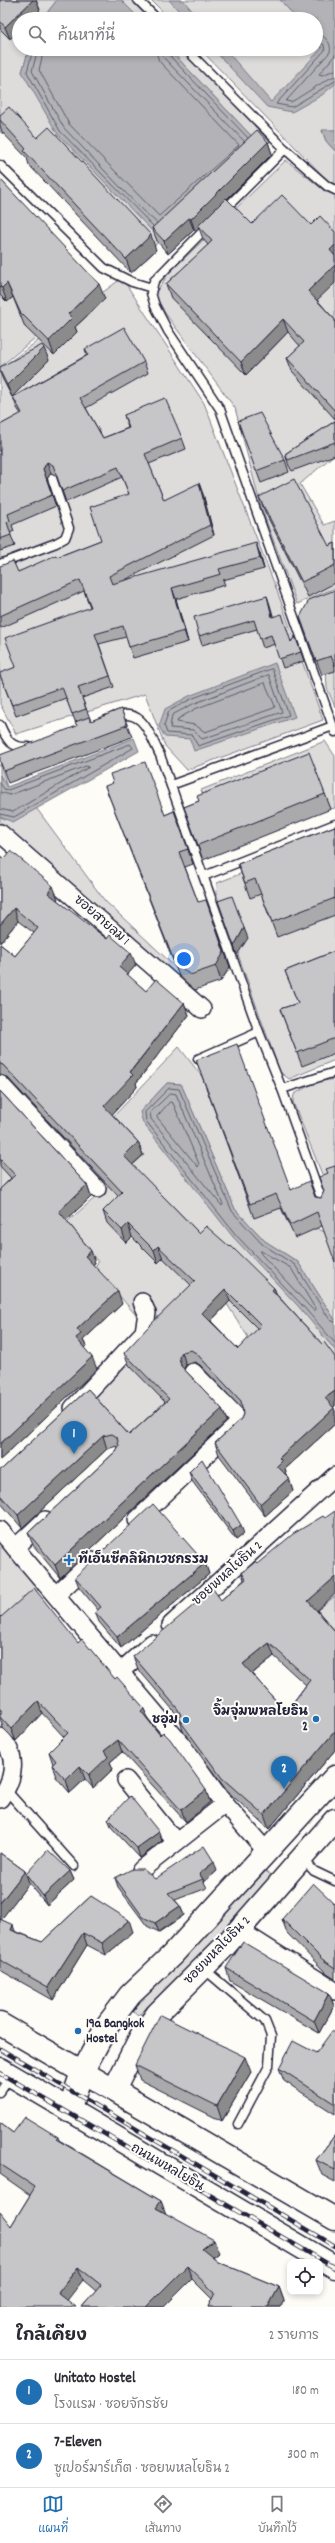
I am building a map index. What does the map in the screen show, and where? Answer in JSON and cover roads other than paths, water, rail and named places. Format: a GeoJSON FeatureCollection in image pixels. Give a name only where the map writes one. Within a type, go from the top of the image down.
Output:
{"type":"FeatureCollection","features":[{"type":"Feature","properties":{"kind":"main road"},"geometry":{"type":"LineString","coordinates":[[69,2110],[82,2072],[108,2024],[130,1995],[172,1955],[335,1777]]}},
{"type":"Feature","properties":{"kind":"main road","name":"ซอยพหลโยธิน 2"},"geometry":{"type":"LineString","coordinates":[[114,2090],[140,2038],[157,2014],[239,1930],[335,1820]]}},
{"type":"Feature","properties":{"kind":"main road"},"geometry":{"type":"LineString","coordinates":[[267,1852],[296,1865]]}},
{"type":"Feature","properties":{"kind":"main road"},"geometry":{"type":"LineString","coordinates":[[0,2024],[335,2219]]}},
{"type":"Feature","properties":{"kind":"main road","name":"ถนนพหลโยธิน"},"geometry":{"type":"LineString","coordinates":[[4,2079],[69,2110],[335,2266]]}},
{"type":"Feature","properties":{"kind":"street","name":"ซอยสายลม 1"},"geometry":{"type":"LineString","coordinates":[[0,833],[202,1009]]}},
{"type":"Feature","properties":{"kind":"street"},"geometry":{"type":"LineString","coordinates":[[3,1094],[97,1188]]}},
{"type":"Feature","properties":{"kind":"street"},"geometry":{"type":"LineString","coordinates":[[59,1420],[144,1332],[147,1313],[142,1302]]}},
{"type":"Feature","properties":{"kind":"street"},"geometry":{"type":"LineString","coordinates":[[124,1532],[238,1424],[236,1416],[193,1372]]}},
{"type":"Feature","properties":{"kind":"street","name":"ซอยพหลโยธิน 2"},"geometry":{"type":"LineString","coordinates":[[120,1672],[335,1476]]}},
{"type":"Feature","properties":{"kind":"street"},"geometry":{"type":"LineString","coordinates":[[16,1548],[56,1510]]}},
{"type":"Feature","properties":{"kind":"street"},"geometry":{"type":"LineString","coordinates":[[0,1530],[182,1745],[225,1804],[267,1852]]}},
{"type":"Feature","properties":{"kind":"street"},"geometry":{"type":"LineString","coordinates":[[56,1595],[107,1548]]}},
{"type":"Feature","properties":{"kind":"street"},"geometry":{"type":"LineString","coordinates":[[0,1737],[8,1745],[12,1757],[13,1770],[3,1794]]}},
{"type":"Feature","properties":{"kind":"street"},"geometry":{"type":"LineString","coordinates":[[126,1780],[176,1842]]}},
{"type":"Feature","properties":{"kind":"street"},"geometry":{"type":"LineString","coordinates":[[141,1870],[225,1804]]}},
{"type":"Feature","properties":{"kind":"street"},"geometry":{"type":"LineString","coordinates":[[239,1930],[335,1991]]}},
{"type":"Feature","properties":{"kind":"lane"},"geometry":{"type":"LineString","coordinates":[[138,0],[150,12]]}},
{"type":"Feature","properties":{"kind":"lane"},"geometry":{"type":"LineString","coordinates":[[193,56],[285,149],[327,186],[335,190]]}},
{"type":"Feature","properties":{"kind":"lane"},"geometry":{"type":"LineString","coordinates":[[171,785],[334,729],[298,612],[220,409],[168,331],[155,306],[151,292],[154,281],[285,149]]}},
{"type":"Feature","properties":{"kind":"lane"},"geometry":{"type":"LineString","coordinates":[[0,165],[104,268],[132,282],[152,288]]}},
{"type":"Feature","properties":{"kind":"lane"},"geometry":{"type":"LineString","coordinates":[[0,564],[56,543],[65,538],[69,528],[52,478]]}},
{"type":"Feature","properties":{"kind":"lane"},"geometry":{"type":"LineString","coordinates":[[105,720],[128,714],[143,723],[160,755],[259,1032],[282,1089],[324,1206]]}},
{"type":"Feature","properties":{"kind":"lane"},"geometry":{"type":"LineString","coordinates":[[0,725],[7,741],[20,748],[38,744]]}},
{"type":"Feature","properties":{"kind":"lane"},"geometry":{"type":"LineString","coordinates":[[204,876],[335,824]]}},
{"type":"Feature","properties":{"kind":"lane"},"geometry":{"type":"LineString","coordinates":[[198,1059],[259,1032]]}},
{"type":"Feature","properties":{"kind":"lane"},"geometry":{"type":"LineString","coordinates":[[282,1089],[335,1072]]}},
{"type":"Feature","properties":{"kind":"lane"},"geometry":{"type":"LineString","coordinates":[[3,1794],[74,1866]]}},
{"type":"Feature","properties":{"kind":"lane"},"geometry":{"type":"LineString","coordinates":[[296,1865],[314,1871],[335,1881]]}},
{"type":"Feature","properties":{"kind":"lane"},"geometry":{"type":"LineString","coordinates":[[203,1968],[265,2021],[271,2036],[269,2066],[238,2124]]}},
{"type":"Feature","properties":{"kind":"water"},"geometry":{"type":"Polygon","coordinates":[[[57,0],[121,0],[133,12],[48,12],[57,0]]]}},
{"type":"Feature","properties":{"kind":"water"},"geometry":{"type":"Polygon","coordinates":[[[169,0],[183,0],[193,12],[180,12],[169,0]]]}},
{"type":"Feature","properties":{"kind":"water"},"geometry":{"type":"Polygon","coordinates":[[[280,0],[335,0],[335,84],[322,95],[292,112],[267,107],[220,56],[231,56],[271,102],[314,56],[323,56],[323,12],[291,12],[280,0]]]}},
{"type":"Feature","properties":{"kind":"water"},"geometry":{"type":"Polygon","coordinates":[[[27,56],[176,56],[261,146],[154,233],[57,133],[22,72],[27,56]]]}},
{"type":"Feature","properties":{"kind":"water"},"geometry":{"type":"Polygon","coordinates":[[[322,130],[335,130],[335,151],[326,141],[322,130]]]}},
{"type":"Feature","properties":{"kind":"water"},"geometry":{"type":"Polygon","coordinates":[[[275,663],[295,717],[194,751],[190,739],[165,737],[159,726],[165,709],[189,696],[275,663]]]}},
{"type":"Feature","properties":{"kind":"water"},"geometry":{"type":"Polygon","coordinates":[[[134,738],[139,751],[13,822],[0,817],[0,775],[7,787],[134,738]]]}},
{"type":"Feature","properties":{"kind":"water"},"geometry":{"type":"Polygon","coordinates":[[[167,1083],[181,1084],[235,1209],[265,1241],[298,1262],[335,1320],[335,1350],[298,1306],[233,1237],[143,1123],[140,1112],[167,1083]]]}},
{"type":"Feature","properties":{"kind":"railway"},"geometry":{"type":"LineString","coordinates":[[0,2049],[335,2246]]}},
{"type":"Feature","properties":{"kind":"railway"},"geometry":{"type":"LineString","coordinates":[[0,2073],[335,2268]]}},
{"type":"Feature","properties":{"kind":"place","name":"Unitato Hostel"},"geometry":{"type":"Point","coordinates":[74,1454]}},
{"type":"Feature","properties":{"kind":"place","name":"ทีเอ็นซีคลินิกเวชกรรม"},"geometry":{"type":"Point","coordinates":[69,1560]}},
{"type":"Feature","properties":{"kind":"place","name":"จิ้มจุ่มพหลโยธิน 2"},"geometry":{"type":"Point","coordinates":[316,1719]}},
{"type":"Feature","properties":{"kind":"place","name":"ชอุ่ม"},"geometry":{"type":"Point","coordinates":[186,1720]}},
{"type":"Feature","properties":{"kind":"place","name":"7-Eleven"},"geometry":{"type":"Point","coordinates":[284,1789]}},
{"type":"Feature","properties":{"kind":"place","name":"19a Bangkok Hostel"},"geometry":{"type":"Point","coordinates":[78,2031]}}]}
